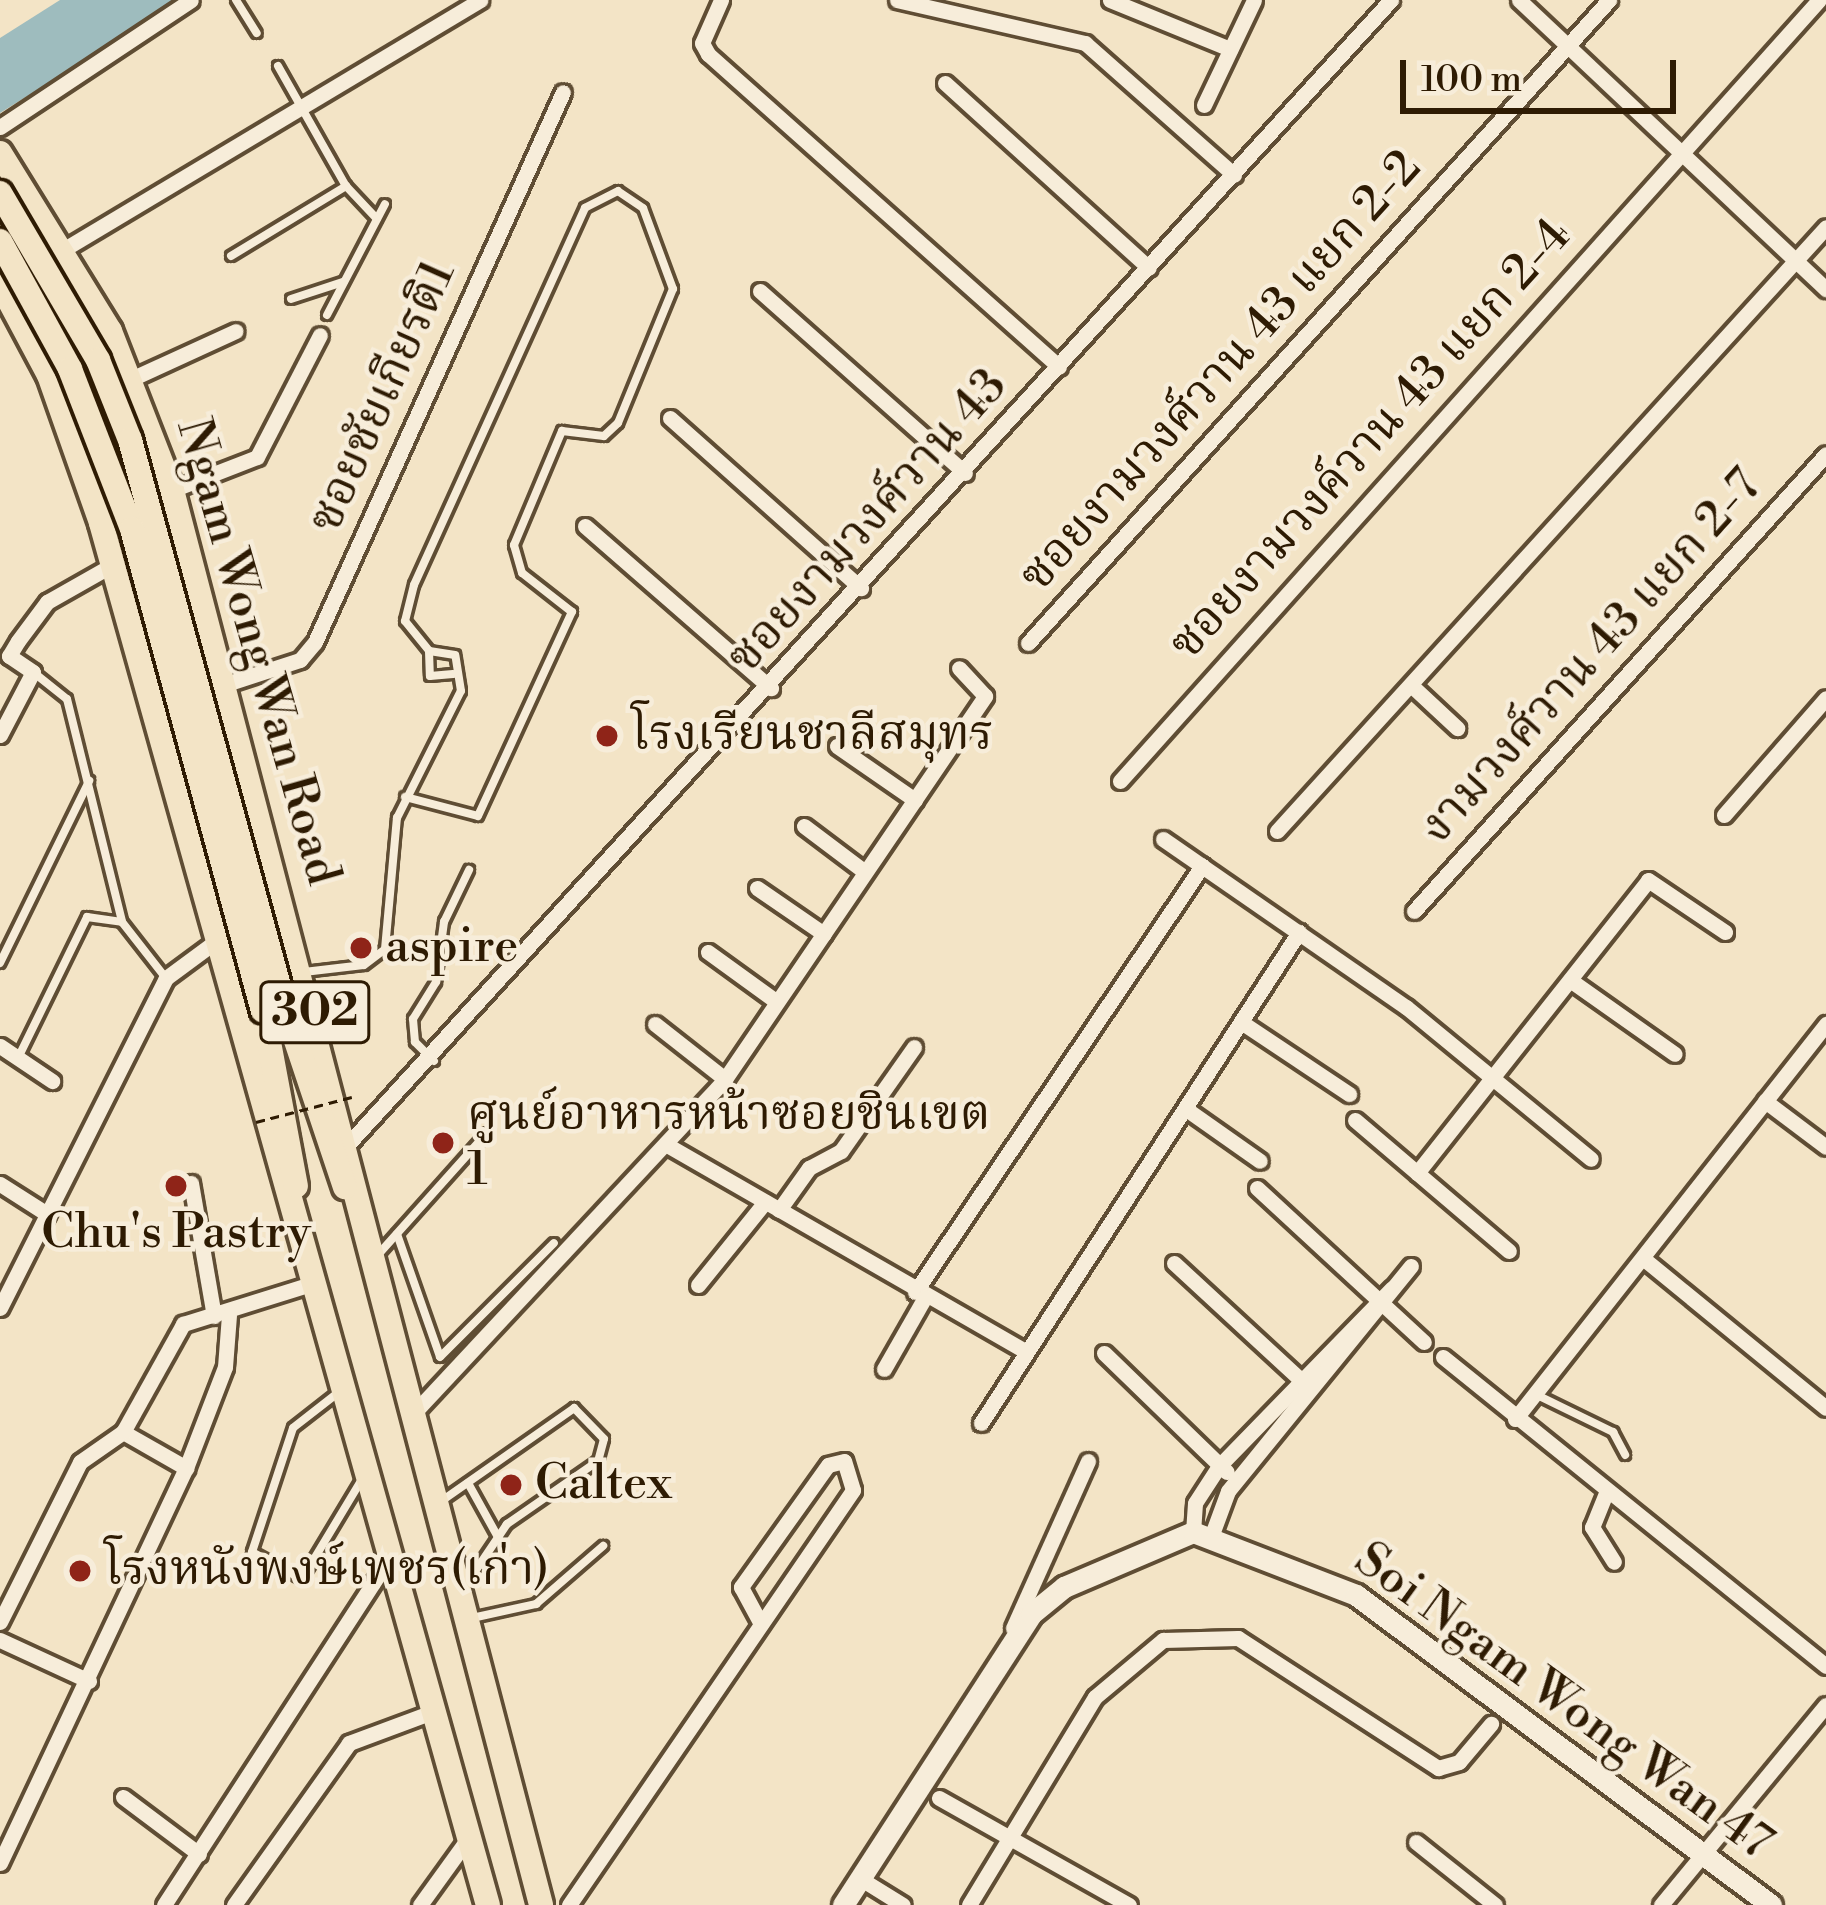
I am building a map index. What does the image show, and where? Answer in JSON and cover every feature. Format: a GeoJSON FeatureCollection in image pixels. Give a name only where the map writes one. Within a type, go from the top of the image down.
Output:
{"type":"FeatureCollection","features":[{"type":"Feature","properties":{"kind":"main road","name":"Ngam Wong Wan Road"},"geometry":{"type":"LineString","coordinates":[[0,153],[66,248],[110,331],[172,490],[349,1143],[352,1206]]}},
{"type":"Feature","properties":{"kind":"main road","name":"Ngam Wong Wan Road"},"geometry":{"type":"LineString","coordinates":[[0,193],[98,360],[130,440],[274,1009],[293,1125],[298,1224]]}},
{"type":"Feature","properties":{"kind":"main road","name":"Ngam Wong Wan Road"},"geometry":{"type":"LineString","coordinates":[[0,241],[70,369],[132,529],[274,1009],[352,1206],[541,1905]]}},
{"type":"Feature","properties":{"kind":"main road","name":"Ngam Wong Wan Road"},"geometry":{"type":"LineString","coordinates":[[0,283],[9,319],[49,375],[112,565],[393,1552],[488,1905]]}},
{"type":"Feature","properties":{"kind":"main road"},"geometry":{"type":"LineString","coordinates":[[49,375],[59,333],[84,322],[110,331]]}},
{"type":"Feature","properties":{"kind":"street"},"geometry":{"type":"LineString","coordinates":[[0,127],[191,0]]}},
{"type":"Feature","properties":{"kind":"street"},"geometry":{"type":"LineString","coordinates":[[66,248],[481,0]]}},
{"type":"Feature","properties":{"kind":"street"},"geometry":{"type":"LineString","coordinates":[[721,0],[702,43],[1060,368]]}},
{"type":"Feature","properties":{"kind":"street"},"geometry":{"type":"LineString","coordinates":[[897,0],[1085,44],[1234,175]]}},
{"type":"Feature","properties":{"kind":"street"},"geometry":{"type":"LineString","coordinates":[[1110,0],[1230,50]]}},
{"type":"Feature","properties":{"kind":"street"},"geometry":{"type":"LineString","coordinates":[[1204,105],[1254,0]]}},
{"type":"Feature","properties":{"kind":"street","name":"ซอยงามวงศ์วาน 43"},"geometry":{"type":"LineString","coordinates":[[349,1143],[434,1061],[1391,0]]}},
{"type":"Feature","properties":{"kind":"street"},"geometry":{"type":"LineString","coordinates":[[1519,0],[1826,289]]}},
{"type":"Feature","properties":{"kind":"street","name":"ซอยงามวงศ์วาน 43 แยก 2-2"},"geometry":{"type":"LineString","coordinates":[[1028,643],[1609,0]]}},
{"type":"Feature","properties":{"kind":"street","name":"ซอยงามวงค์วาน 43 แยก 2-4"},"geometry":{"type":"LineString","coordinates":[[1120,781],[1819,0]]}},
{"type":"Feature","properties":{"kind":"street"},"geometry":{"type":"LineString","coordinates":[[945,83],[1149,268]]}},
{"type":"Feature","properties":{"kind":"street","name":"ซอยชัยเกียรติ1"},"geometry":{"type":"LineString","coordinates":[[226,683],[300,660],[315,642],[563,92]]}},
{"type":"Feature","properties":{"kind":"street"},"geometry":{"type":"LineString","coordinates":[[1277,831],[1826,227]]}},
{"type":"Feature","properties":{"kind":"street"},"geometry":{"type":"LineString","coordinates":[[760,291],[964,473]]}},
{"type":"Feature","properties":{"kind":"street"},"geometry":{"type":"LineString","coordinates":[[131,379],[236,332]]}},
{"type":"Feature","properties":{"kind":"street"},"geometry":{"type":"LineString","coordinates":[[172,490],[257,458],[320,334]]}},
{"type":"Feature","properties":{"kind":"street"},"geometry":{"type":"LineString","coordinates":[[670,418],[861,588]]}},
{"type":"Feature","properties":{"kind":"street","name":"งามวงศ์วาน 43 แยก 2-7"},"geometry":{"type":"LineString","coordinates":[[1414,911],[1826,454]]}},
{"type":"Feature","properties":{"kind":"street"},"geometry":{"type":"LineString","coordinates":[[585,526],[771,688]]}},
{"type":"Feature","properties":{"kind":"street"},"geometry":{"type":"LineString","coordinates":[[0,735],[33,672],[3,656],[47,602],[112,565]]}},
{"type":"Feature","properties":{"kind":"street"},"geometry":{"type":"LineString","coordinates":[[410,1418],[725,1079],[985,696],[959,668]]}},
{"type":"Feature","properties":{"kind":"street"},"geometry":{"type":"LineString","coordinates":[[1412,686],[1457,728]]}},
{"type":"Feature","properties":{"kind":"street"},"geometry":{"type":"LineString","coordinates":[[1724,815],[1826,698]]}},
{"type":"Feature","properties":{"kind":"street"},"geometry":{"type":"LineString","coordinates":[[837,746],[915,800]]}},
{"type":"Feature","properties":{"kind":"street"},"geometry":{"type":"LineString","coordinates":[[803,826],[866,872]]}},
{"type":"Feature","properties":{"kind":"street"},"geometry":{"type":"LineString","coordinates":[[1163,839],[1300,932],[1494,1076],[1591,1159]]}},
{"type":"Feature","properties":{"kind":"street"},"geometry":{"type":"LineString","coordinates":[[884,1369],[920,1294],[1202,866]]}},
{"type":"Feature","properties":{"kind":"street"},"geometry":{"type":"LineString","coordinates":[[1417,1173],[1650,879],[1725,932]]}},
{"type":"Feature","properties":{"kind":"street"},"geometry":{"type":"LineString","coordinates":[[757,888],[824,934]]}},
{"type":"Feature","properties":{"kind":"street"},"geometry":{"type":"LineString","coordinates":[[980,1423],[1300,932]]}},
{"type":"Feature","properties":{"kind":"street"},"geometry":{"type":"LineString","coordinates":[[0,1308],[166,978],[216,941]]}},
{"type":"Feature","properties":{"kind":"street"},"geometry":{"type":"LineString","coordinates":[[708,952],[777,1002]]}},
{"type":"Feature","properties":{"kind":"street"},"geometry":{"type":"LineString","coordinates":[[1570,980],[1675,1054]]}},
{"type":"Feature","properties":{"kind":"street"},"geometry":{"type":"LineString","coordinates":[[1241,1022],[1348,1094]]}},
{"type":"Feature","properties":{"kind":"street"},"geometry":{"type":"LineString","coordinates":[[655,1024],[725,1079]]}},
{"type":"Feature","properties":{"kind":"street"},"geometry":{"type":"LineString","coordinates":[[1515,1419],[1826,1024]]}},
{"type":"Feature","properties":{"kind":"street"},"geometry":{"type":"LineString","coordinates":[[0,1046],[52,1081]]}},
{"type":"Feature","properties":{"kind":"street"},"geometry":{"type":"LineString","coordinates":[[698,1285],[809,1168],[841,1151],[914,1047]]}},
{"type":"Feature","properties":{"kind":"street"},"geometry":{"type":"LineString","coordinates":[[1766,1101],[1826,1148]]}},
{"type":"Feature","properties":{"kind":"street"},"geometry":{"type":"LineString","coordinates":[[1186,1109],[1260,1161]]}},
{"type":"Feature","properties":{"kind":"street"},"geometry":{"type":"LineString","coordinates":[[1355,1120],[1509,1251]]}},
{"type":"Feature","properties":{"kind":"street"},"geometry":{"type":"LineString","coordinates":[[668,1144],[1023,1351]]}},
{"type":"Feature","properties":{"kind":"street"},"geometry":{"type":"LineString","coordinates":[[0,1862],[186,1468],[225,1366],[222,1316],[191,1183]]}},
{"type":"Feature","properties":{"kind":"street"},"geometry":{"type":"LineString","coordinates":[[0,1184],[47,1214]]}},
{"type":"Feature","properties":{"kind":"street"},"geometry":{"type":"LineString","coordinates":[[1256,1188],[1424,1342]]}},
{"type":"Feature","properties":{"kind":"street"},"geometry":{"type":"LineString","coordinates":[[1645,1259],[1826,1408]]}},
{"type":"Feature","properties":{"kind":"street"},"geometry":{"type":"LineString","coordinates":[[1174,1263],[1314,1391]]}},
{"type":"Feature","properties":{"kind":"street"},"geometry":{"type":"LineString","coordinates":[[1007,1641],[1064,1587],[1202,1534],[1236,1480],[1386,1309],[1392,1288],[1411,1266]]}},
{"type":"Feature","properties":{"kind":"street"},"geometry":{"type":"LineString","coordinates":[[0,1622],[80,1462],[123,1432],[182,1324],[222,1316],[314,1283]]}},
{"type":"Feature","properties":{"kind":"street"},"geometry":{"type":"LineString","coordinates":[[1202,1534],[1195,1503],[1219,1466],[1373,1296],[1392,1288]]}},
{"type":"Feature","properties":{"kind":"street"},"geometry":{"type":"LineString","coordinates":[[1104,1353],[1236,1480]]}},
{"type":"Feature","properties":{"kind":"street"},"geometry":{"type":"LineString","coordinates":[[1443,1357],[1826,1666]]}},
{"type":"Feature","properties":{"kind":"street"},"geometry":{"type":"LineString","coordinates":[[123,1432],[186,1468]]}},
{"type":"Feature","properties":{"kind":"street"},"geometry":{"type":"LineString","coordinates":[[568,1905],[761,1624],[853,1490],[844,1460],[828,1465],[741,1588],[761,1624]]}},
{"type":"Feature","properties":{"kind":"street"},"geometry":{"type":"LineString","coordinates":[[843,1905],[1007,1641],[1088,1461]]}},
{"type":"Feature","properties":{"kind":"street"},"geometry":{"type":"LineString","coordinates":[[1606,1493],[1592,1527],[1615,1562]]}},
{"type":"Feature","properties":{"kind":"street","name":"Soi Ngam Wong Wan 47"},"geometry":{"type":"LineString","coordinates":[[1202,1534],[1356,1595],[1771,1905]]}},
{"type":"Feature","properties":{"kind":"street"},"geometry":{"type":"LineString","coordinates":[[164,1905],[393,1552]]}},
{"type":"Feature","properties":{"kind":"street"},"geometry":{"type":"LineString","coordinates":[[970,1905],[1095,1697],[1163,1640],[1238,1638],[1438,1768],[1459,1762],[1491,1724]]}},
{"type":"Feature","properties":{"kind":"street"},"geometry":{"type":"LineString","coordinates":[[0,1640],[89,1681]]}},
{"type":"Feature","properties":{"kind":"street"},"geometry":{"type":"LineString","coordinates":[[233,1905],[349,1743],[435,1711]]}},
{"type":"Feature","properties":{"kind":"street"},"geometry":{"type":"LineString","coordinates":[[1661,1905],[1822,1717]]}},
{"type":"Feature","properties":{"kind":"street"},"geometry":{"type":"LineString","coordinates":[[123,1797],[199,1854]]}},
{"type":"Feature","properties":{"kind":"street"},"geometry":{"type":"LineString","coordinates":[[939,1798],[1130,1905]]}},
{"type":"Feature","properties":{"kind":"street"},"geometry":{"type":"LineString","coordinates":[[420,1905],[469,1838]]}},
{"type":"Feature","properties":{"kind":"street"},"geometry":{"type":"LineString","coordinates":[[1416,1843],[1495,1905]]}},
{"type":"Feature","properties":{"kind":"street"},"geometry":{"type":"LineString","coordinates":[[862,1879],[903,1905]]}},
{"type":"Feature","properties":{"kind":"lane"},"geometry":{"type":"LineString","coordinates":[[236,0],[257,33]]}},
{"type":"Feature","properties":{"kind":"lane"},"geometry":{"type":"LineString","coordinates":[[278,66],[346,186],[377,219]]}},
{"type":"Feature","properties":{"kind":"lane"},"geometry":{"type":"LineString","coordinates":[[231,256],[346,186]]}},
{"type":"Feature","properties":{"kind":"lane"},"geometry":{"type":"LineString","coordinates":[[406,797],[478,816],[572,611],[522,573],[514,545],[562,431],[604,436],[618,423],[673,290],[643,208],[618,191],[585,208],[414,585],[405,621],[429,651],[430,676],[453,674]]}},
{"type":"Feature","properties":{"kind":"lane"},"geometry":{"type":"LineString","coordinates":[[327,315],[385,204]]}},
{"type":"Feature","properties":{"kind":"lane"},"geometry":{"type":"LineString","coordinates":[[291,299],[344,281]]}},
{"type":"Feature","properties":{"kind":"lane"},"geometry":{"type":"LineString","coordinates":[[304,972],[364,964],[385,949],[406,797],[460,696],[451,650],[429,651]]}},
{"type":"Feature","properties":{"kind":"lane"},"geometry":{"type":"LineString","coordinates":[[33,672],[67,699],[91,778],[122,922],[166,978]]}},
{"type":"Feature","properties":{"kind":"lane"},"geometry":{"type":"LineString","coordinates":[[0,963],[91,778]]}},
{"type":"Feature","properties":{"kind":"lane"},"geometry":{"type":"LineString","coordinates":[[434,1061],[415,1042],[412,1019],[436,982],[444,922],[469,870]]}},
{"type":"Feature","properties":{"kind":"lane"},"geometry":{"type":"LineString","coordinates":[[18,1058],[87,917],[122,922]]}},
{"type":"Feature","properties":{"kind":"lane"},"geometry":{"type":"LineString","coordinates":[[368,1267],[487,1132]]}},
{"type":"Feature","properties":{"kind":"lane"},"geometry":{"type":"LineString","coordinates":[[397,1234],[440,1357],[554,1244]]}},
{"type":"Feature","properties":{"kind":"lane"},"geometry":{"type":"LineString","coordinates":[[345,1388],[293,1428],[252,1552],[302,1579],[369,1468]]}},
{"type":"Feature","properties":{"kind":"lane"},"geometry":{"type":"LineString","coordinates":[[1536,1394],[1566,1418],[1601,1424],[1625,1455]]}},
{"type":"Feature","properties":{"kind":"lane"},"geometry":{"type":"LineString","coordinates":[[434,1506],[574,1408],[604,1439],[598,1462],[500,1539],[458,1594]]}},
{"type":"Feature","properties":{"kind":"lane"},"geometry":{"type":"LineString","coordinates":[[468,1483],[500,1539]]}},
{"type":"Feature","properties":{"kind":"lane"},"geometry":{"type":"LineString","coordinates":[[464,1620],[536,1604],[603,1546]]}},
{"type":"Feature","properties":{"kind":"path"},"geometry":{"type":"LineString","coordinates":[[256,1122],[352,1096]]}},
{"type":"Feature","properties":{"kind":"water"},"geometry":{"type":"Polygon","coordinates":[[[60,0],[182,0],[0,113],[0,38],[60,0]]]}},
{"type":"Feature","properties":{"kind":"place","name":"โรงเรียนชาลีสมุทร"},"geometry":{"type":"Point","coordinates":[607,736]}},
{"type":"Feature","properties":{"kind":"place","name":"aspire"},"geometry":{"type":"Point","coordinates":[361,948]}},
{"type":"Feature","properties":{"kind":"place","name":"ศูนย์อาหารหน้าซอยชินเขต 1"},"geometry":{"type":"Point","coordinates":[443,1143]}},
{"type":"Feature","properties":{"kind":"place","name":"Chu's Pastry"},"geometry":{"type":"Point","coordinates":[176,1186]}},
{"type":"Feature","properties":{"kind":"place","name":"Caltex"},"geometry":{"type":"Point","coordinates":[511,1485]}},
{"type":"Feature","properties":{"kind":"place","name":"โรงหนังพงษ์เพชร(เก่า)"},"geometry":{"type":"Point","coordinates":[80,1571]}}]}
